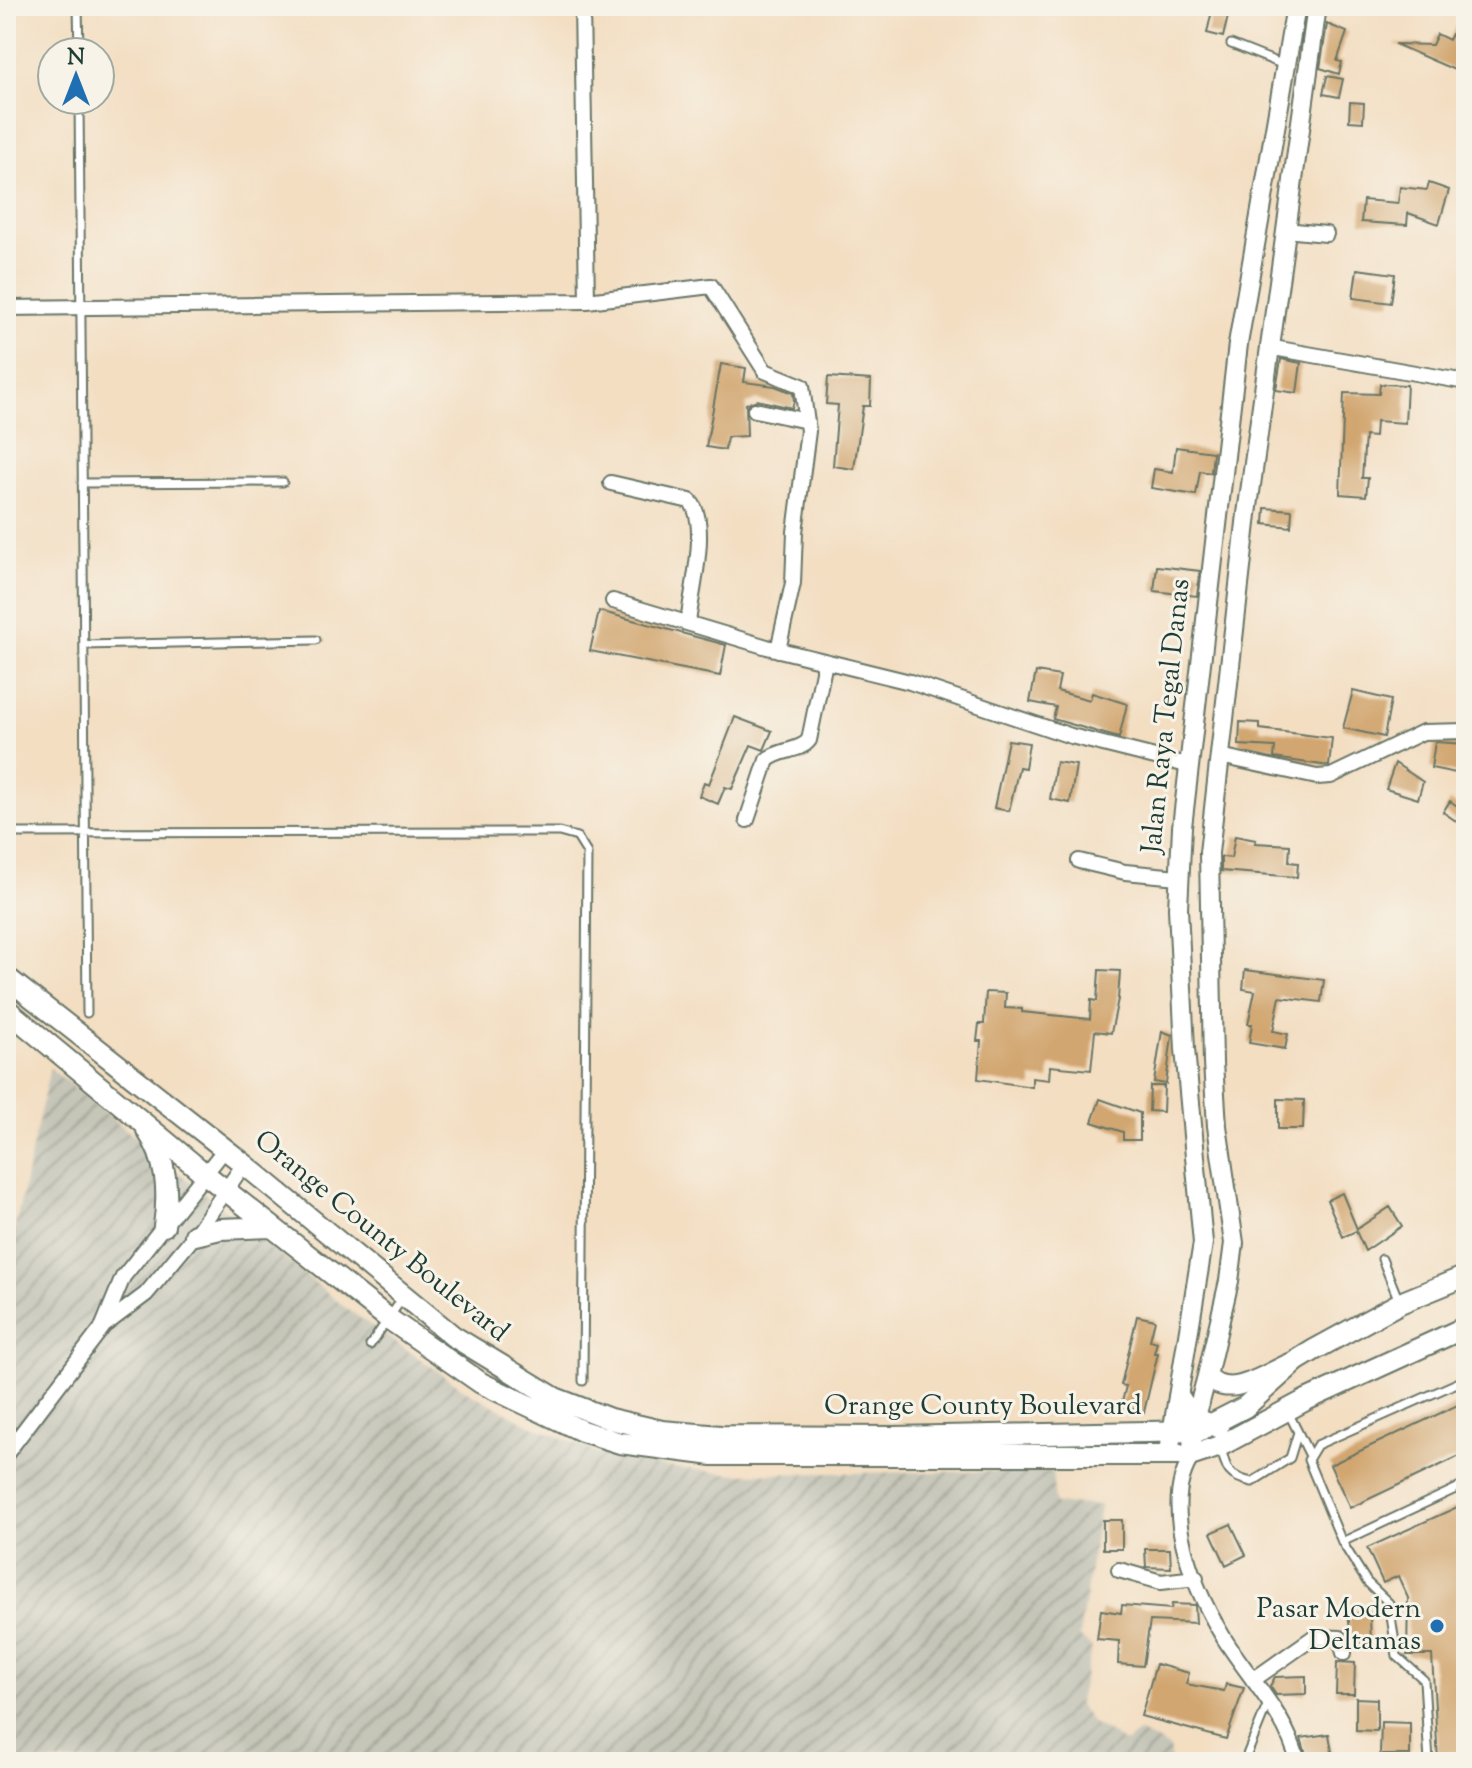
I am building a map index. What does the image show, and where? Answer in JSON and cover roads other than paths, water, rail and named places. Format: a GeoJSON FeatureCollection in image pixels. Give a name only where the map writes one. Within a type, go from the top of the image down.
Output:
{"type":"FeatureCollection","features":[{"type":"Feature","properties":{"kind":"main road","name":"Orange County Boulevard"},"geometry":{"type":"LineString","coordinates":[[6,977],[244,1164],[403,1297],[488,1360],[555,1398],[610,1419],[662,1431],[721,1436],[1169,1434],[1204,1431]]}},
{"type":"Feature","properties":{"kind":"main road","name":"Orange County Boulevard"},"geometry":{"type":"LineString","coordinates":[[6,1009],[205,1174],[389,1319],[508,1398],[582,1431],[645,1447],[713,1455],[1182,1462],[1204,1431]]}},
{"type":"Feature","properties":{"kind":"main road"},"geometry":{"type":"LineString","coordinates":[[140,1119],[155,1143],[165,1170],[168,1198],[164,1226]]}},
{"type":"Feature","properties":{"kind":"main road"},"geometry":{"type":"LineString","coordinates":[[195,1235],[220,1229],[271,1227]]}},
{"type":"Feature","properties":{"kind":"main road"},"geometry":{"type":"LineString","coordinates":[[1204,1431],[1261,1395],[1296,1361],[1400,1303],[1466,1276]]}},
{"type":"Feature","properties":{"kind":"main road"},"geometry":{"type":"LineString","coordinates":[[1204,1431],[1246,1432],[1306,1400],[1466,1327]]}},
{"type":"Feature","properties":{"kind":"main road"},"geometry":{"type":"LineString","coordinates":[[1296,1361],[1288,1387],[1293,1395],[1306,1400]]}},
{"type":"Feature","properties":{"kind":"main road"},"geometry":{"type":"LineString","coordinates":[[1179,1397],[1204,1431]]}},
{"type":"Feature","properties":{"kind":"street"},"geometry":{"type":"LineString","coordinates":[[582,6],[587,301]]}},
{"type":"Feature","properties":{"kind":"street","name":"Jalan Raya Tegal Danas"},"geometry":{"type":"LineString","coordinates":[[1182,1462],[1169,1434],[1179,1397],[1203,1243],[1185,1049],[1178,877],[1187,765],[1238,344],[1296,6]]}},
{"type":"Feature","properties":{"kind":"street","name":"Jalan Raya Tegal Danas"},"geometry":{"type":"LineString","coordinates":[[1204,1431],[1207,1376],[1229,1281],[1234,1243],[1217,1126],[1213,1063],[1208,880],[1211,830],[1268,347],[1317,6]]}},
{"type":"Feature","properties":{"kind":"street"},"geometry":{"type":"LineString","coordinates":[[1285,230],[1326,234]]}},
{"type":"Feature","properties":{"kind":"street"},"geometry":{"type":"LineString","coordinates":[[6,308],[587,301],[711,286],[765,371],[802,386],[807,421],[793,583],[778,650]]}},
{"type":"Feature","properties":{"kind":"street"},"geometry":{"type":"LineString","coordinates":[[1268,347],[1466,382]]}},
{"type":"Feature","properties":{"kind":"street"},"geometry":{"type":"LineString","coordinates":[[755,410],[807,421]]}},
{"type":"Feature","properties":{"kind":"street"},"geometry":{"type":"LineString","coordinates":[[611,483],[690,501],[696,508],[700,526],[688,623]]}},
{"type":"Feature","properties":{"kind":"street"},"geometry":{"type":"LineString","coordinates":[[1219,511],[1247,514]]}},
{"type":"Feature","properties":{"kind":"street"},"geometry":{"type":"LineString","coordinates":[[613,601],[778,650],[910,682],[1071,736],[1187,765]]}},
{"type":"Feature","properties":{"kind":"street"},"geometry":{"type":"LineString","coordinates":[[747,820],[767,760],[784,750],[804,746],[809,740],[825,662]]}},
{"type":"Feature","properties":{"kind":"street"},"geometry":{"type":"LineString","coordinates":[[1220,756],[1317,777],[1331,776],[1423,732],[1466,731]]}},
{"type":"Feature","properties":{"kind":"street"},"geometry":{"type":"LineString","coordinates":[[1182,827],[1211,830]]}},
{"type":"Feature","properties":{"kind":"street"},"geometry":{"type":"LineString","coordinates":[[1079,861],[1125,872],[1178,877]]}},
{"type":"Feature","properties":{"kind":"street"},"geometry":{"type":"LineString","coordinates":[[6,1454],[102,1328],[123,1277],[225,1149]]}},
{"type":"Feature","properties":{"kind":"street"},"geometry":{"type":"LineString","coordinates":[[102,1328],[146,1294],[195,1235],[244,1164]]}},
{"type":"Feature","properties":{"kind":"street"},"geometry":{"type":"LineString","coordinates":[[1207,1376],[1213,1383],[1230,1387],[1296,1361]]}},
{"type":"Feature","properties":{"kind":"street"},"geometry":{"type":"LineString","coordinates":[[1182,1462],[1180,1519],[1196,1578],[1223,1636],[1279,1716],[1298,1762]]}},
{"type":"Feature","properties":{"kind":"street"},"geometry":{"type":"LineString","coordinates":[[1119,1570],[1161,1582],[1196,1578]]}},
{"type":"Feature","properties":{"kind":"street"},"geometry":{"type":"LineString","coordinates":[[1253,1680],[1314,1637],[1340,1638],[1344,1653]]}},
{"type":"Feature","properties":{"kind":"lane"},"geometry":{"type":"LineString","coordinates":[[78,6],[79,36]]}},
{"type":"Feature","properties":{"kind":"lane"},"geometry":{"type":"LineString","coordinates":[[1231,44],[1286,66]]}},
{"type":"Feature","properties":{"kind":"lane"},"geometry":{"type":"LineString","coordinates":[[79,116],[87,1013]]}},
{"type":"Feature","properties":{"kind":"lane"},"geometry":{"type":"LineString","coordinates":[[82,483],[283,482]]}},
{"type":"Feature","properties":{"kind":"lane"},"geometry":{"type":"LineString","coordinates":[[84,645],[316,640]]}},
{"type":"Feature","properties":{"kind":"lane"},"geometry":{"type":"LineString","coordinates":[[6,833],[559,832],[577,837],[587,853],[583,1381]]}},
{"type":"Feature","properties":{"kind":"lane"},"geometry":{"type":"LineString","coordinates":[[1382,1259],[1400,1303]]}},
{"type":"Feature","properties":{"kind":"lane"},"geometry":{"type":"LineString","coordinates":[[370,1345],[403,1297]]}},
{"type":"Feature","properties":{"kind":"lane"},"geometry":{"type":"LineString","coordinates":[[1309,1454],[1317,1445],[1466,1379]]}},
{"type":"Feature","properties":{"kind":"lane"},"geometry":{"type":"LineString","coordinates":[[1287,1410],[1309,1454],[1308,1466],[1342,1542],[1367,1582],[1389,1603],[1397,1656],[1424,1680],[1429,1762]]}},
{"type":"Feature","properties":{"kind":"lane"},"geometry":{"type":"LineString","coordinates":[[1204,1431],[1227,1472],[1234,1478],[1252,1482],[1290,1458],[1298,1432]]}},
{"type":"Feature","properties":{"kind":"lane"},"geometry":{"type":"LineString","coordinates":[[1342,1542],[1466,1484]]}},
{"type":"Feature","properties":{"kind":"lane"},"geometry":{"type":"LineString","coordinates":[[1244,1762],[1268,1703]]}},
{"type":"Feature","properties":{"kind":"place","name":"Pasar Modern Deltamas"},"geometry":{"type":"Point","coordinates":[1437,1626]}}]}
